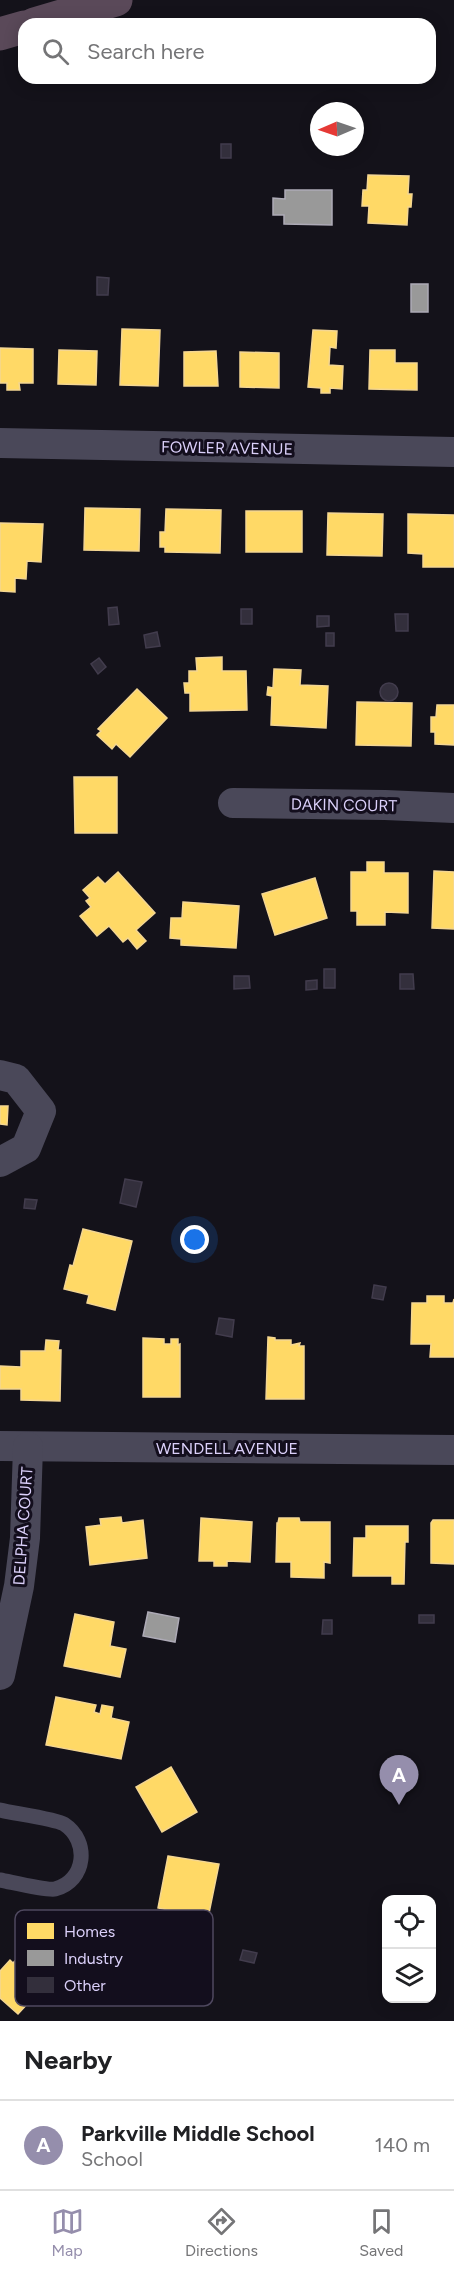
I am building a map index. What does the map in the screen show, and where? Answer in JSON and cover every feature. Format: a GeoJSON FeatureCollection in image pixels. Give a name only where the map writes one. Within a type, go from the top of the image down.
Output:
{"type":"FeatureCollection","features":[{"type":"Feature","properties":{"kind":"highway"},"geometry":{"type":"LineString","coordinates":[[54,18],[116,0]]}},
{"type":"Feature","properties":{"kind":"highway"},"geometry":{"type":"LineString","coordinates":[[0,34],[18,29]]}},
{"type":"Feature","properties":{"kind":"street","name":"FOWLER AVENUE"},"geometry":{"type":"LineString","coordinates":[[0,443],[454,452]]}},
{"type":"Feature","properties":{"kind":"street","name":"DAKIN COURT"},"geometry":{"type":"LineString","coordinates":[[233,803],[385,804],[454,808]]}},
{"type":"Feature","properties":{"kind":"street"},"geometry":{"type":"LineString","coordinates":[[0,1075],[16,1079],[41,1111],[26,1148],[0,1162]]}},
{"type":"Feature","properties":{"kind":"street","name":"WENDELL AVENUE"},"geometry":{"type":"LineString","coordinates":[[14,1446],[454,1450]]}},
{"type":"Feature","properties":{"kind":"street","name":"DELPHA COURT"},"geometry":{"type":"LineString","coordinates":[[0,1675],[21,1574],[25,1538],[14,1446]]}},
{"type":"Feature","properties":{"kind":"lane"},"geometry":{"type":"LineString","coordinates":[[0,1810],[63,1824],[80,1842],[81,1864],[71,1880],[54,1889],[0,1880]]}},
{"type":"Feature","properties":{"kind":"building: Homes"},"geometry":{"type":"Polygon","coordinates":[[[368,175],[409,176],[408,194],[412,194],[411,207],[408,207],[407,225],[368,223],[369,206],[362,206],[363,190],[367,190],[368,175]]]}},
{"type":"Feature","properties":{"kind":"building: Homes"},"geometry":{"type":"Polygon","coordinates":[[[122,329],[160,330],[158,386],[120,385],[122,329]]]}},
{"type":"Feature","properties":{"kind":"building: Homes"},"geometry":{"type":"Polygon","coordinates":[[[313,330],[337,331],[336,348],[330,347],[329,365],[343,366],[342,389],[330,388],[330,393],[321,393],[321,388],[308,387],[313,330]]]}},
{"type":"Feature","properties":{"kind":"building: Homes"},"geometry":{"type":"Polygon","coordinates":[[[0,348],[33,349],[33,383],[19,383],[20,390],[7,390],[7,383],[0,383],[0,348]]]}},
{"type":"Feature","properties":{"kind":"building: Homes"},"geometry":{"type":"Polygon","coordinates":[[[59,350],[97,351],[96,385],[58,384],[59,350]]]}},
{"type":"Feature","properties":{"kind":"building: Homes"},"geometry":{"type":"Polygon","coordinates":[[[370,350],[395,350],[395,363],[417,363],[417,390],[369,389],[370,350]]]}},
{"type":"Feature","properties":{"kind":"building: Homes"},"geometry":{"type":"Polygon","coordinates":[[[216,351],[218,386],[184,386],[184,352],[216,351]]]}},
{"type":"Feature","properties":{"kind":"building: Homes"},"geometry":{"type":"Polygon","coordinates":[[[240,352],[279,353],[279,388],[240,387],[240,352]]]}},
{"type":"Feature","properties":{"kind":"building: Homes"},"geometry":{"type":"Polygon","coordinates":[[[85,508],[140,509],[139,551],[84,550],[85,508]]]}},
{"type":"Feature","properties":{"kind":"building: Homes"},"geometry":{"type":"Polygon","coordinates":[[[166,509],[221,510],[220,553],[165,552],[165,547],[160,547],[160,532],[165,532],[166,509]]]}},
{"type":"Feature","properties":{"kind":"building: Homes"},"geometry":{"type":"Polygon","coordinates":[[[246,511],[302,511],[302,552],[246,552],[246,511]]]}},
{"type":"Feature","properties":{"kind":"building: Homes"},"geometry":{"type":"Polygon","coordinates":[[[328,513],[383,514],[382,556],[327,555],[328,513]]]}},
{"type":"Feature","properties":{"kind":"building: Homes"},"geometry":{"type":"Polygon","coordinates":[[[408,514],[454,515],[454,567],[423,567],[423,554],[408,553],[408,514]]]}},
{"type":"Feature","properties":{"kind":"building: Homes"},"geometry":{"type":"Polygon","coordinates":[[[0,523],[43,524],[41,562],[27,561],[26,579],[15,578],[15,592],[0,591],[0,523]]]}},
{"type":"Feature","properties":{"kind":"building: Homes"},"geometry":{"type":"Polygon","coordinates":[[[222,657],[222,671],[246,671],[247,710],[190,711],[190,693],[185,693],[184,683],[189,683],[189,671],[197,671],[196,658],[222,657]]]}},
{"type":"Feature","properties":{"kind":"building: Homes"},"geometry":{"type":"Polygon","coordinates":[[[274,669],[301,670],[300,685],[328,686],[326,728],[271,725],[272,696],[267,695],[268,687],[273,688],[274,669]]]}},
{"type":"Feature","properties":{"kind":"building: Homes"},"geometry":{"type":"Polygon","coordinates":[[[137,689],[167,718],[130,757],[116,744],[112,749],[97,735],[101,731],[98,729],[137,689]]]}},
{"type":"Feature","properties":{"kind":"building: Homes"},"geometry":{"type":"Polygon","coordinates":[[[357,702],[412,703],[411,746],[356,745],[357,702]]]}},
{"type":"Feature","properties":{"kind":"building: Homes"},"geometry":{"type":"Polygon","coordinates":[[[437,705],[454,705],[454,745],[435,744],[435,732],[431,732],[431,717],[436,717],[437,705]]]}},
{"type":"Feature","properties":{"kind":"building: Homes"},"geometry":{"type":"Polygon","coordinates":[[[74,777],[117,777],[117,833],[75,833],[74,777]]]}},
{"type":"Feature","properties":{"kind":"building: Homes"},"geometry":{"type":"Polygon","coordinates":[[[367,862],[384,862],[384,873],[408,873],[408,913],[385,912],[385,925],[357,925],[357,911],[351,911],[351,872],[367,872],[367,862]]]}},
{"type":"Feature","properties":{"kind":"building: Homes"},"geometry":{"type":"Polygon","coordinates":[[[434,871],[454,872],[454,929],[432,928],[434,871]]]}},
{"type":"Feature","properties":{"kind":"building: Homes"},"geometry":{"type":"Polygon","coordinates":[[[118,872],[155,913],[136,930],[146,941],[137,949],[128,938],[123,942],[109,926],[97,936],[80,916],[91,907],[86,901],[90,898],[83,890],[98,877],[105,884],[118,872]]]}},
{"type":"Feature","properties":{"kind":"building: Homes"},"geometry":{"type":"Polygon","coordinates":[[[315,878],[327,918],[275,935],[262,894],[315,878]]]}},
{"type":"Feature","properties":{"kind":"building: Homes"},"geometry":{"type":"Polygon","coordinates":[[[183,902],[239,906],[236,948],[181,945],[181,939],[170,938],[171,918],[182,918],[183,902]]]}},
{"type":"Feature","properties":{"kind":"building: Homes"},"geometry":{"type":"Polygon","coordinates":[[[0,1106],[8,1106],[7,1125],[0,1124],[0,1106]]]}},
{"type":"Feature","properties":{"kind":"building: Homes"},"geometry":{"type":"Polygon","coordinates":[[[83,1229],[132,1241],[115,1310],[87,1303],[89,1295],[64,1289],[83,1229]]]}},
{"type":"Feature","properties":{"kind":"building: Homes"},"geometry":{"type":"Polygon","coordinates":[[[427,1296],[444,1296],[444,1303],[453,1303],[454,1299],[454,1357],[430,1357],[431,1344],[411,1344],[412,1303],[427,1303],[427,1296]]]}},
{"type":"Feature","properties":{"kind":"building: Homes"},"geometry":{"type":"Polygon","coordinates":[[[268,1337],[275,1338],[275,1340],[291,1340],[291,1345],[300,1343],[299,1346],[304,1346],[304,1399],[266,1399],[268,1337]]]}},
{"type":"Feature","properties":{"kind":"building: Homes"},"geometry":{"type":"Polygon","coordinates":[[[143,1338],[164,1339],[164,1344],[171,1344],[171,1339],[178,1339],[178,1345],[180,1344],[180,1397],[143,1397],[143,1338]]]}},
{"type":"Feature","properties":{"kind":"building: Homes"},"geometry":{"type":"Polygon","coordinates":[[[46,1340],[59,1341],[58,1350],[61,1350],[60,1401],[21,1400],[21,1389],[0,1389],[0,1366],[21,1367],[21,1351],[45,1351],[46,1340]]]}},
{"type":"Feature","properties":{"kind":"building: Homes"},"geometry":{"type":"Polygon","coordinates":[[[121,1517],[122,1523],[143,1520],[147,1558],[90,1565],[86,1527],[101,1525],[100,1519],[121,1517]]]}},
{"type":"Feature","properties":{"kind":"building: Homes"},"geometry":{"type":"Polygon","coordinates":[[[201,1518],[252,1522],[250,1562],[227,1561],[227,1566],[214,1566],[214,1561],[199,1561],[201,1518]]]}},
{"type":"Feature","properties":{"kind":"building: Homes"},"geometry":{"type":"Polygon","coordinates":[[[279,1518],[299,1518],[300,1522],[330,1522],[330,1563],[324,1562],[324,1578],[291,1577],[291,1562],[276,1562],[279,1518]]]}},
{"type":"Feature","properties":{"kind":"building: Homes"},"geometry":{"type":"Polygon","coordinates":[[[433,1520],[454,1520],[454,1564],[431,1563],[431,1523],[433,1520]]]}},
{"type":"Feature","properties":{"kind":"building: Homes"},"geometry":{"type":"Polygon","coordinates":[[[366,1526],[408,1526],[408,1542],[405,1542],[404,1584],[392,1584],[392,1576],[353,1576],[354,1538],[366,1538],[366,1526]]]}},
{"type":"Feature","properties":{"kind":"building: Homes"},"geometry":{"type":"Polygon","coordinates":[[[75,1614],[114,1622],[110,1646],[126,1649],[120,1677],[64,1666],[75,1614]]]}},
{"type":"Feature","properties":{"kind":"building: Homes"},"geometry":{"type":"Polygon","coordinates":[[[56,1697],[96,1705],[94,1712],[100,1714],[102,1705],[113,1707],[111,1718],[129,1722],[121,1759],[46,1745],[56,1697]]]}},
{"type":"Feature","properties":{"kind":"building: Homes"},"geometry":{"type":"Polygon","coordinates":[[[171,1767],[197,1812],[162,1832],[136,1787],[171,1767]]]}},
{"type":"Feature","properties":{"kind":"building: Homes"},"geometry":{"type":"Polygon","coordinates":[[[168,1856],[219,1864],[210,1910],[158,1908],[168,1856]]]}},
{"type":"Feature","properties":{"kind":"building: Homes"},"geometry":{"type":"Polygon","coordinates":[[[10,1960],[13,1963],[15,1961],[15,2006],[25,2006],[18,2014],[0,1998],[0,1971],[10,1960]]]}},
{"type":"Feature","properties":{"kind":"building: Industry"},"geometry":{"type":"Polygon","coordinates":[[[285,190],[332,190],[332,225],[284,224],[284,215],[273,215],[273,198],[285,199],[285,190]]]}},
{"type":"Feature","properties":{"kind":"building: Industry"},"geometry":{"type":"Polygon","coordinates":[[[411,284],[428,284],[428,312],[411,312],[411,284]]]}},
{"type":"Feature","properties":{"kind":"building: Industry"},"geometry":{"type":"Polygon","coordinates":[[[148,1612],[179,1618],[175,1642],[143,1636],[148,1612]]]}},
{"type":"Feature","properties":{"kind":"building: Other"},"geometry":{"type":"Polygon","coordinates":[[[221,144],[231,144],[231,158],[221,158],[221,144]]]}},
{"type":"Feature","properties":{"kind":"building: Other"},"geometry":{"type":"Polygon","coordinates":[[[97,277],[109,278],[108,295],[97,295],[97,277]]]}},
{"type":"Feature","properties":{"kind":"building: Other"},"geometry":{"type":"Polygon","coordinates":[[[117,607],[119,624],[109,625],[108,608],[117,607]]]}},
{"type":"Feature","properties":{"kind":"building: Other"},"geometry":{"type":"Polygon","coordinates":[[[241,609],[252,609],[252,624],[241,624],[241,609]]]}},
{"type":"Feature","properties":{"kind":"building: Other"},"geometry":{"type":"Polygon","coordinates":[[[395,614],[408,614],[408,631],[396,631],[395,614]]]}},
{"type":"Feature","properties":{"kind":"building: Other"},"geometry":{"type":"Polygon","coordinates":[[[317,616],[329,616],[329,626],[317,627],[317,616]]]}},
{"type":"Feature","properties":{"kind":"building: Other"},"geometry":{"type":"Polygon","coordinates":[[[157,632],[160,646],[146,648],[144,635],[157,632]]]}},
{"type":"Feature","properties":{"kind":"building: Other"},"geometry":{"type":"Polygon","coordinates":[[[326,633],[334,633],[334,646],[326,646],[326,633]]]}},
{"type":"Feature","properties":{"kind":"building: Other"},"geometry":{"type":"Polygon","coordinates":[[[99,658],[106,667],[98,674],[91,664],[99,658]]]}},
{"type":"Feature","properties":{"kind":"building: Other"},"geometry":{"type":"Polygon","coordinates":[[[389,683],[395,686],[398,692],[395,698],[389,701],[383,698],[380,692],[383,686],[389,683]]]}},
{"type":"Feature","properties":{"kind":"building: Other"},"geometry":{"type":"Polygon","coordinates":[[[324,969],[335,969],[335,988],[324,988],[324,969]]]}},
{"type":"Feature","properties":{"kind":"building: Other"},"geometry":{"type":"Polygon","coordinates":[[[400,974],[413,974],[414,989],[400,989],[400,974]]]}},
{"type":"Feature","properties":{"kind":"building: Other"},"geometry":{"type":"Polygon","coordinates":[[[234,976],[249,976],[250,988],[234,989],[234,976]]]}},
{"type":"Feature","properties":{"kind":"building: Other"},"geometry":{"type":"Polygon","coordinates":[[[317,980],[317,989],[306,990],[306,981],[317,980]]]}},
{"type":"Feature","properties":{"kind":"building: Other"},"geometry":{"type":"Polygon","coordinates":[[[125,1179],[142,1182],[136,1207],[120,1203],[125,1179]]]}},
{"type":"Feature","properties":{"kind":"building: Other"},"geometry":{"type":"Polygon","coordinates":[[[25,1199],[37,1200],[35,1209],[24,1208],[25,1199]]]}},
{"type":"Feature","properties":{"kind":"building: Other"},"geometry":{"type":"Polygon","coordinates":[[[374,1285],[386,1287],[383,1300],[372,1298],[374,1285]]]}},
{"type":"Feature","properties":{"kind":"building: Other"},"geometry":{"type":"Polygon","coordinates":[[[219,1318],[234,1320],[232,1337],[216,1334],[219,1318]]]}},
{"type":"Feature","properties":{"kind":"building: Other"},"geometry":{"type":"Polygon","coordinates":[[[419,1615],[434,1615],[434,1623],[419,1623],[419,1615]]]}},
{"type":"Feature","properties":{"kind":"building: Other"},"geometry":{"type":"Polygon","coordinates":[[[323,1620],[332,1620],[332,1634],[322,1634],[323,1620]]]}},
{"type":"Feature","properties":{"kind":"building: Other"},"geometry":{"type":"Polygon","coordinates":[[[243,1950],[257,1953],[254,1963],[240,1960],[243,1950]]]}},
{"type":"Feature","properties":{"kind":"place","name":"Parkville Middle School"},"geometry":{"type":"Point","coordinates":[399,1805]}}]}
